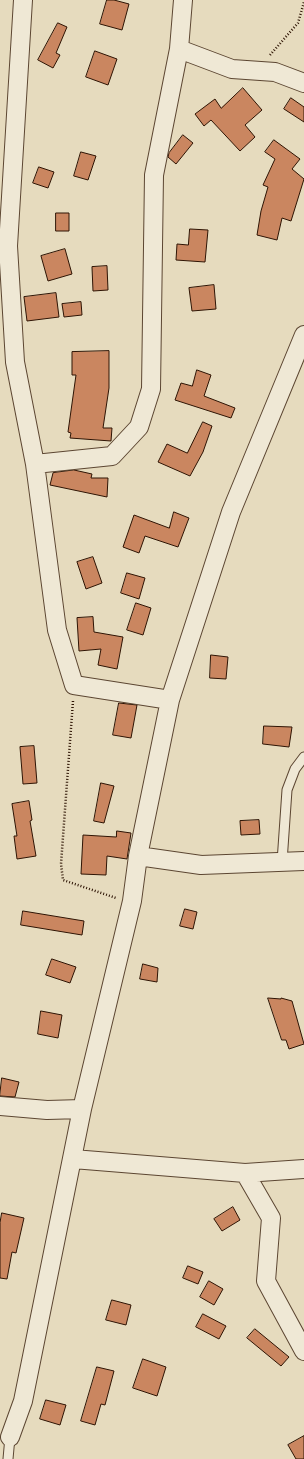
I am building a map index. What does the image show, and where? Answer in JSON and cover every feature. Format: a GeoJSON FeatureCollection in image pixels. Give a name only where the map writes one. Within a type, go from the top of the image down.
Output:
{"type":"FeatureCollection","features":[{"type":"Feature","properties":{"kind":"street"},"geometry":{"type":"LineString","coordinates":[[23,0],[8,246],[8,363],[35,464],[57,630],[74,685],[170,700]]}},
{"type":"Feature","properties":{"kind":"street"},"geometry":{"type":"LineString","coordinates":[[35,464],[112,456],[139,426],[151,389],[154,175],[179,49],[183,0]]}},
{"type":"Feature","properties":{"kind":"street"},"geometry":{"type":"LineString","coordinates":[[179,49],[232,69],[275,72],[304,83]]}},
{"type":"Feature","properties":{"kind":"street"},"geometry":{"type":"LineString","coordinates":[[10,1437],[23,1401],[82,1109],[132,901],[138,856],[170,700],[231,512],[303,342]]}},
{"type":"Feature","properties":{"kind":"street"},"geometry":{"type":"LineString","coordinates":[[138,856],[201,865],[304,861]]}},
{"type":"Feature","properties":{"kind":"street"},"geometry":{"type":"LineString","coordinates":[[0,1106],[47,1110],[82,1109]]}},
{"type":"Feature","properties":{"kind":"street"},"geometry":{"type":"LineString","coordinates":[[73,1159],[245,1173],[304,1169]]}},
{"type":"Feature","properties":{"kind":"street"},"geometry":{"type":"LineString","coordinates":[[245,1173],[271,1218],[266,1281],[304,1351]]}},
{"type":"Feature","properties":{"kind":"lane"},"geometry":{"type":"LineString","coordinates":[[282,862],[287,790],[296,769],[304,757]]}},
{"type":"Feature","properties":{"kind":"lane"},"geometry":{"type":"LineString","coordinates":[[8,1459],[10,1437]]}},
{"type":"Feature","properties":{"kind":"path"},"geometry":{"type":"LineString","coordinates":[[256,71],[298,23],[304,2]]}},
{"type":"Feature","properties":{"kind":"path"},"geometry":{"type":"LineString","coordinates":[[74,685],[61,864],[63,880],[116,898],[132,901]]}},
{"type":"Feature","properties":{"kind":"building"},"geometry":{"type":"Polygon","coordinates":[[[107,0],[114,0],[129,4],[122,30],[100,24],[107,0]]]}},
{"type":"Feature","properties":{"kind":"building"},"geometry":{"type":"Polygon","coordinates":[[[58,23],[67,27],[56,53],[60,55],[53,68],[38,60],[58,23]]]}},
{"type":"Feature","properties":{"kind":"building"},"geometry":{"type":"Polygon","coordinates":[[[95,51],[117,59],[108,85],[86,77],[95,51]]]}},
{"type":"Feature","properties":{"kind":"building"},"geometry":{"type":"Polygon","coordinates":[[[243,88],[262,110],[245,125],[255,137],[240,151],[211,120],[204,126],[195,114],[215,99],[221,108],[243,88]]]}},
{"type":"Feature","properties":{"kind":"building"},"geometry":{"type":"Polygon","coordinates":[[[291,98],[304,107],[304,122],[284,109],[291,98]]]}},
{"type":"Feature","properties":{"kind":"building"},"geometry":{"type":"Polygon","coordinates":[[[183,135],[193,143],[176,164],[168,157],[169,153],[183,135]]]}},
{"type":"Feature","properties":{"kind":"building"},"geometry":{"type":"Polygon","coordinates":[[[274,140],[300,159],[292,169],[304,179],[291,221],[282,218],[277,240],[257,235],[261,211],[268,187],[263,185],[275,159],[265,152],[274,140]]]}},
{"type":"Feature","properties":{"kind":"building"},"geometry":{"type":"Polygon","coordinates":[[[81,152],[96,156],[88,180],[74,176],[81,152]]]}},
{"type":"Feature","properties":{"kind":"building"},"geometry":{"type":"Polygon","coordinates":[[[39,167],[54,172],[48,188],[33,183],[39,167]]]}},
{"type":"Feature","properties":{"kind":"building"},"geometry":{"type":"Polygon","coordinates":[[[56,213],[69,213],[69,231],[56,231],[56,213]]]}},
{"type":"Feature","properties":{"kind":"building"},"geometry":{"type":"Polygon","coordinates":[[[190,229],[208,230],[205,262],[176,260],[177,244],[188,245],[190,229]]]}},
{"type":"Feature","properties":{"kind":"building"},"geometry":{"type":"Polygon","coordinates":[[[65,249],[72,274],[48,281],[41,256],[65,249]]]}},
{"type":"Feature","properties":{"kind":"building"},"geometry":{"type":"Polygon","coordinates":[[[107,266],[108,290],[93,291],[92,267],[107,266]]]}},
{"type":"Feature","properties":{"kind":"building"},"geometry":{"type":"Polygon","coordinates":[[[214,285],[216,309],[192,311],[189,288],[214,285]]]}},
{"type":"Feature","properties":{"kind":"building"},"geometry":{"type":"Polygon","coordinates":[[[56,293],[59,317],[27,321],[24,297],[56,293]]]}},
{"type":"Feature","properties":{"kind":"building"},"geometry":{"type":"Polygon","coordinates":[[[81,302],[82,315],[64,317],[62,304],[81,302]]]}},
{"type":"Feature","properties":{"kind":"building"},"geometry":{"type":"Polygon","coordinates":[[[109,351],[109,388],[103,428],[112,428],[111,441],[70,438],[71,433],[68,432],[76,375],[72,375],[72,352],[109,351]]]}},
{"type":"Feature","properties":{"kind":"building"},"geometry":{"type":"Polygon","coordinates":[[[197,370],[211,375],[204,396],[235,408],[231,418],[175,400],[181,383],[192,386],[197,370]]]}},
{"type":"Feature","properties":{"kind":"building"},"geometry":{"type":"Polygon","coordinates":[[[203,422],[212,426],[203,452],[190,476],[158,462],[167,444],[187,453],[203,422]]]}},
{"type":"Feature","properties":{"kind":"building"},"geometry":{"type":"Polygon","coordinates":[[[74,470],[92,474],[91,478],[108,478],[107,497],[50,485],[53,473],[74,470]]]}},
{"type":"Feature","properties":{"kind":"building"},"geometry":{"type":"Polygon","coordinates":[[[174,512],[189,518],[178,547],[145,536],[139,553],[123,547],[134,515],[169,528],[174,512]]]}},
{"type":"Feature","properties":{"kind":"building"},"geometry":{"type":"Polygon","coordinates":[[[93,557],[102,583],[86,589],[77,562],[93,557]]]}},
{"type":"Feature","properties":{"kind":"building"},"geometry":{"type":"Polygon","coordinates":[[[127,573],[145,578],[139,599],[121,593],[127,573]]]}},
{"type":"Feature","properties":{"kind":"building"},"geometry":{"type":"Polygon","coordinates":[[[136,603],[151,608],[143,635],[127,630],[136,603]]]}},
{"type":"Feature","properties":{"kind":"building"},"geometry":{"type":"Polygon","coordinates":[[[93,617],[94,632],[123,637],[117,669],[98,665],[101,649],[79,651],[77,618],[93,617]]]}},
{"type":"Feature","properties":{"kind":"building"},"geometry":{"type":"Polygon","coordinates":[[[211,655],[228,657],[226,679],[210,678],[211,655]]]}},
{"type":"Feature","properties":{"kind":"building"},"geometry":{"type":"Polygon","coordinates":[[[119,703],[137,705],[131,738],[113,735],[119,703]]]}},
{"type":"Feature","properties":{"kind":"building"},"geometry":{"type":"Polygon","coordinates":[[[264,726],[292,727],[289,747],[263,744],[264,726]]]}},
{"type":"Feature","properties":{"kind":"building"},"geometry":{"type":"Polygon","coordinates":[[[34,746],[37,783],[23,784],[20,747],[34,746]]]}},
{"type":"Feature","properties":{"kind":"building"},"geometry":{"type":"Polygon","coordinates":[[[101,783],[114,786],[104,823],[94,821],[101,783]]]}},
{"type":"Feature","properties":{"kind":"building"},"geometry":{"type":"Polygon","coordinates":[[[29,801],[32,820],[30,821],[36,856],[17,859],[14,836],[17,836],[12,804],[29,801]]]}},
{"type":"Feature","properties":{"kind":"building"},"geometry":{"type":"Polygon","coordinates":[[[259,820],[260,834],[241,835],[240,821],[259,820]]]}},
{"type":"Feature","properties":{"kind":"building"},"geometry":{"type":"Polygon","coordinates":[[[117,831],[131,833],[127,859],[107,856],[106,875],[81,874],[83,835],[116,837],[117,831]]]}},
{"type":"Feature","properties":{"kind":"building"},"geometry":{"type":"Polygon","coordinates":[[[185,909],[197,912],[193,929],[180,926],[185,909]]]}},
{"type":"Feature","properties":{"kind":"building"},"geometry":{"type":"Polygon","coordinates":[[[23,911],[84,921],[82,935],[21,925],[23,911]]]}},
{"type":"Feature","properties":{"kind":"building"},"geometry":{"type":"Polygon","coordinates":[[[52,959],[76,967],[70,983],[46,975],[52,959]]]}},
{"type":"Feature","properties":{"kind":"building"},"geometry":{"type":"Polygon","coordinates":[[[143,964],[158,968],[157,982],[140,979],[143,964]]]}},
{"type":"Feature","properties":{"kind":"building"},"geometry":{"type":"Polygon","coordinates":[[[268,998],[281,998],[292,1001],[304,1044],[289,1049],[286,1040],[282,1040],[268,998]]]}},
{"type":"Feature","properties":{"kind":"building"},"geometry":{"type":"Polygon","coordinates":[[[41,1011],[62,1015],[58,1038],[38,1034],[41,1011]]]}},
{"type":"Feature","properties":{"kind":"building"},"geometry":{"type":"Polygon","coordinates":[[[2,1078],[19,1082],[15,1097],[0,1096],[2,1078]]]}},
{"type":"Feature","properties":{"kind":"building"},"geometry":{"type":"Polygon","coordinates":[[[233,1207],[240,1220],[222,1231],[214,1219],[233,1207]]]}},
{"type":"Feature","properties":{"kind":"building"},"geometry":{"type":"Polygon","coordinates":[[[2,1213],[24,1218],[16,1253],[12,1252],[7,1279],[0,1278],[0,1223],[2,1213]]]}},
{"type":"Feature","properties":{"kind":"building"},"geometry":{"type":"Polygon","coordinates":[[[188,1266],[203,1272],[198,1284],[183,1278],[188,1266]]]}},
{"type":"Feature","properties":{"kind":"building"},"geometry":{"type":"Polygon","coordinates":[[[209,1281],[223,1289],[214,1305],[200,1297],[209,1281]]]}},
{"type":"Feature","properties":{"kind":"building"},"geometry":{"type":"Polygon","coordinates":[[[112,1300],[131,1305],[126,1325],[106,1320],[112,1300]]]}},
{"type":"Feature","properties":{"kind":"building"},"geometry":{"type":"Polygon","coordinates":[[[203,1314],[226,1326],[219,1339],[196,1327],[203,1314]]]}},
{"type":"Feature","properties":{"kind":"building"},"geometry":{"type":"Polygon","coordinates":[[[255,1329],[289,1357],[281,1366],[247,1338],[255,1329]]]}},
{"type":"Feature","properties":{"kind":"building"},"geometry":{"type":"Polygon","coordinates":[[[143,1359],[166,1367],[157,1396],[133,1388],[143,1359]]]}},
{"type":"Feature","properties":{"kind":"building"},"geometry":{"type":"Polygon","coordinates":[[[97,1367],[114,1371],[105,1405],[101,1404],[95,1425],[81,1421],[97,1367]]]}},
{"type":"Feature","properties":{"kind":"building"},"geometry":{"type":"Polygon","coordinates":[[[46,1400],[66,1405],[60,1425],[40,1419],[46,1400]]]}},
{"type":"Feature","properties":{"kind":"building"},"geometry":{"type":"Polygon","coordinates":[[[304,1436],[304,1459],[296,1459],[288,1445],[304,1436]]]}}]}
